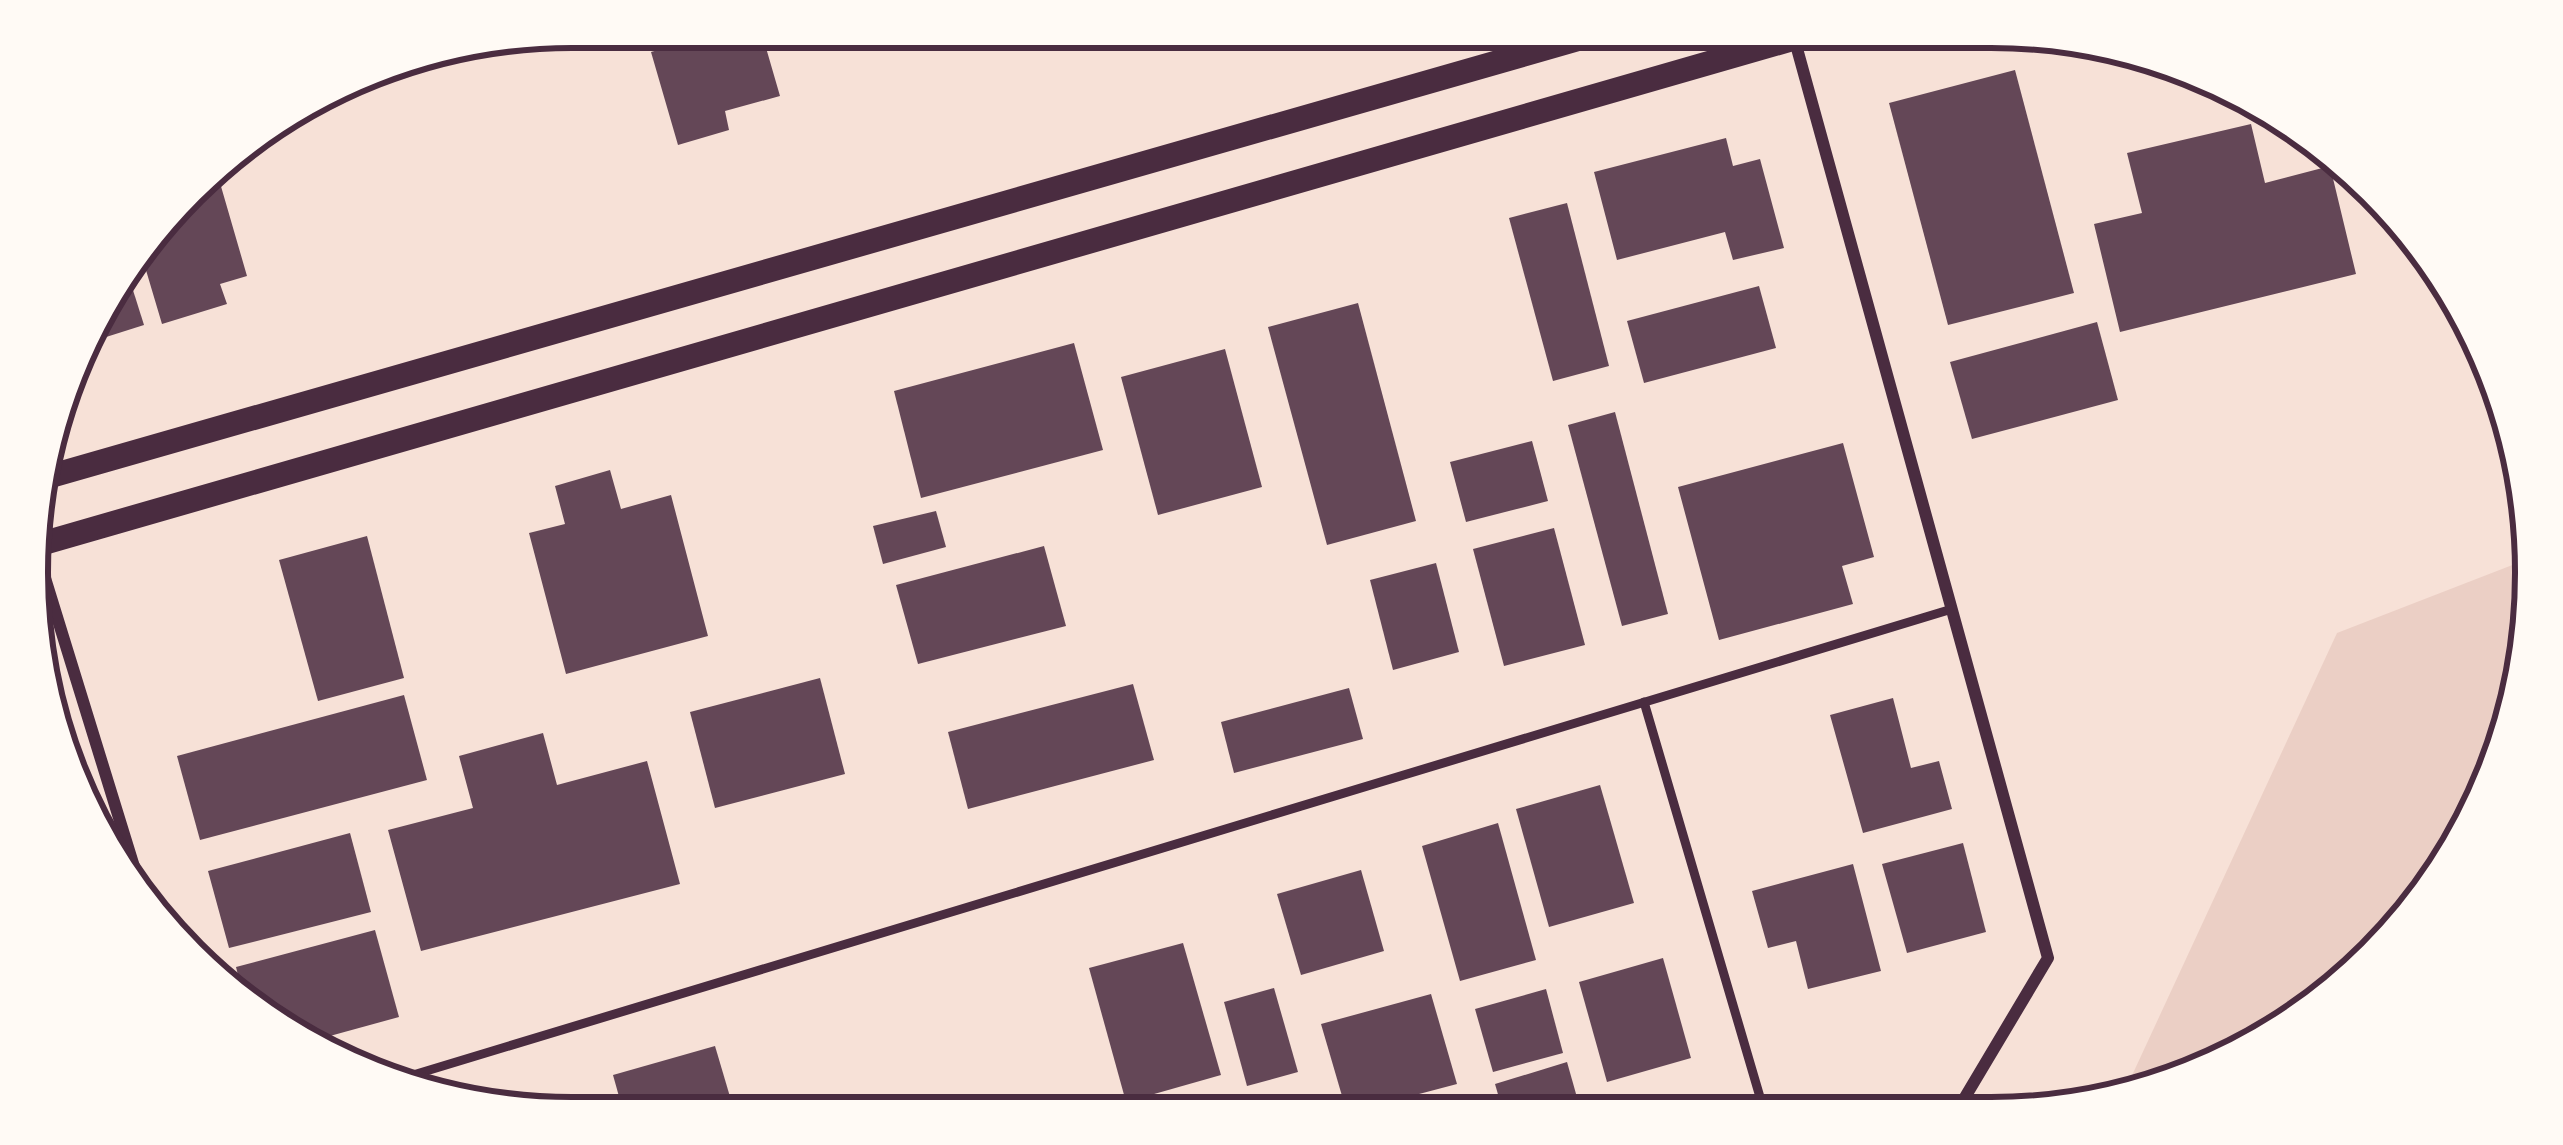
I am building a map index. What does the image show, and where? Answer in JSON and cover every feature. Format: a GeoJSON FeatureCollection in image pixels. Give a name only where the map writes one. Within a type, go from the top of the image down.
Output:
{"type":"FeatureCollection","features":[{"type":"Feature","properties":{"kind":"main road"},"geometry":{"type":"LineString","coordinates":[[57,475],[1547,48]]}},
{"type":"Feature","properties":{"kind":"main road"},"geometry":{"type":"LineString","coordinates":[[49,546],[1742,48]]}},
{"type":"Feature","properties":{"kind":"street"},"geometry":{"type":"LineString","coordinates":[[1797,48],[2048,958],[1965,1097]]}},
{"type":"Feature","properties":{"kind":"street"},"geometry":{"type":"LineString","coordinates":[[48,583],[131,856]]}},
{"type":"Feature","properties":{"kind":"lane"},"geometry":{"type":"LineString","coordinates":[[418,1073],[1952,609]]}},
{"type":"Feature","properties":{"kind":"lane"},"geometry":{"type":"LineString","coordinates":[[1644,702],[1760,1097]]}},
{"type":"Feature","properties":{"kind":"shaded area"},"geometry":{"type":"Polygon","coordinates":[[[2515,564],[2511,641],[2487,741],[2445,835],[2407,892],[2336,967],[2282,1009],[2222,1043],[2131,1077],[2337,633],[2515,564]]]}},
{"type":"Feature","properties":{"kind":"building"},"geometry":{"type":"Polygon","coordinates":[[[766,48],[780,96],[725,111],[729,130],[678,145],[651,52],[766,48]]]}},
{"type":"Feature","properties":{"kind":"building"},"geometry":{"type":"Polygon","coordinates":[[[2015,70],[2074,293],[1948,325],[1889,103],[2015,70]]]}},
{"type":"Feature","properties":{"kind":"building"},"geometry":{"type":"Polygon","coordinates":[[[2251,124],[2265,183],[2324,168],[2332,175],[2356,274],[2120,332],[2094,224],[2142,213],[2127,153],[2251,124]]]}},
{"type":"Feature","properties":{"kind":"building"},"geometry":{"type":"Polygon","coordinates":[[[1726,138],[1733,166],[1760,159],[1784,248],[1733,260],[1725,232],[1617,260],[1594,172],[1726,138]]]}},
{"type":"Feature","properties":{"kind":"building"},"geometry":{"type":"Polygon","coordinates":[[[220,184],[247,276],[220,284],[227,304],[162,324],[145,268],[220,184]]]}},
{"type":"Feature","properties":{"kind":"building"},"geometry":{"type":"Polygon","coordinates":[[[1567,203],[1609,366],[1553,381],[1509,218],[1567,203]]]}},
{"type":"Feature","properties":{"kind":"building"},"geometry":{"type":"Polygon","coordinates":[[[1759,286],[1776,348],[1644,383],[1627,321],[1759,286]]]}},
{"type":"Feature","properties":{"kind":"building"},"geometry":{"type":"Polygon","coordinates":[[[132,287],[144,325],[104,338],[132,287]]]}},
{"type":"Feature","properties":{"kind":"building"},"geometry":{"type":"Polygon","coordinates":[[[1358,303],[1416,521],[1327,545],[1268,327],[1358,303]]]}},
{"type":"Feature","properties":{"kind":"building"},"geometry":{"type":"Polygon","coordinates":[[[2097,322],[2118,400],[1972,439],[1950,362],[2097,322]]]}},
{"type":"Feature","properties":{"kind":"building"},"geometry":{"type":"Polygon","coordinates":[[[1074,343],[1103,450],[921,498],[894,391],[1074,343]]]}},
{"type":"Feature","properties":{"kind":"building"},"geometry":{"type":"Polygon","coordinates":[[[1225,349],[1262,487],[1158,515],[1121,377],[1225,349]]]}},
{"type":"Feature","properties":{"kind":"building"},"geometry":{"type":"Polygon","coordinates":[[[1615,412],[1668,614],[1622,626],[1568,425],[1615,412]]]}},
{"type":"Feature","properties":{"kind":"building"},"geometry":{"type":"Polygon","coordinates":[[[1532,441],[1548,501],[1466,522],[1450,462],[1532,441]]]}},
{"type":"Feature","properties":{"kind":"building"},"geometry":{"type":"Polygon","coordinates":[[[1843,443],[1874,557],[1842,566],[1853,604],[1719,640],[1678,487],[1843,443]]]}},
{"type":"Feature","properties":{"kind":"building"},"geometry":{"type":"Polygon","coordinates":[[[610,470],[621,509],[671,495],[708,636],[566,674],[529,533],[565,524],[555,486],[610,470]]]}},
{"type":"Feature","properties":{"kind":"building"},"geometry":{"type":"Polygon","coordinates":[[[936,511],[946,547],[883,564],[873,526],[936,511]]]}},
{"type":"Feature","properties":{"kind":"building"},"geometry":{"type":"Polygon","coordinates":[[[1554,528],[1585,645],[1504,666],[1473,549],[1554,528]]]}},
{"type":"Feature","properties":{"kind":"building"},"geometry":{"type":"Polygon","coordinates":[[[367,536],[404,678],[318,701],[279,560],[367,536]]]}},
{"type":"Feature","properties":{"kind":"building"},"geometry":{"type":"Polygon","coordinates":[[[1044,546],[1066,626],[918,664],[896,585],[1044,546]]]}},
{"type":"Feature","properties":{"kind":"building"},"geometry":{"type":"Polygon","coordinates":[[[1436,563],[1459,652],[1393,670],[1370,580],[1436,563]]]}},
{"type":"Feature","properties":{"kind":"building"},"geometry":{"type":"Polygon","coordinates":[[[820,678],[845,774],[715,808],[690,712],[820,678]]]}},
{"type":"Feature","properties":{"kind":"building"},"geometry":{"type":"Polygon","coordinates":[[[1133,684],[1154,760],[968,809],[948,732],[1133,684]]]}},
{"type":"Feature","properties":{"kind":"building"},"geometry":{"type":"Polygon","coordinates":[[[1349,688],[1363,739],[1234,773],[1221,722],[1349,688]]]}},
{"type":"Feature","properties":{"kind":"building"},"geometry":{"type":"Polygon","coordinates":[[[404,695],[427,780],[200,840],[177,756],[404,695]]]}},
{"type":"Feature","properties":{"kind":"building"},"geometry":{"type":"Polygon","coordinates":[[[1893,698],[1911,768],[1939,761],[1952,809],[1863,833],[1830,715],[1893,698]]]}},
{"type":"Feature","properties":{"kind":"building"},"geometry":{"type":"Polygon","coordinates":[[[543,733],[557,785],[647,761],[680,884],[421,951],[388,830],[473,808],[459,756],[543,733]]]}},
{"type":"Feature","properties":{"kind":"building"},"geometry":{"type":"Polygon","coordinates":[[[1600,785],[1634,903],[1549,927],[1516,809],[1600,785]]]}},
{"type":"Feature","properties":{"kind":"building"},"geometry":{"type":"Polygon","coordinates":[[[1498,823],[1536,960],[1460,981],[1422,846],[1498,823]]]}},
{"type":"Feature","properties":{"kind":"building"},"geometry":{"type":"Polygon","coordinates":[[[350,833],[371,912],[229,948],[208,871],[350,833]]]}},
{"type":"Feature","properties":{"kind":"building"},"geometry":{"type":"Polygon","coordinates":[[[1963,843],[1986,932],[1907,953],[1882,864],[1963,843]]]}},
{"type":"Feature","properties":{"kind":"building"},"geometry":{"type":"Polygon","coordinates":[[[1853,864],[1881,971],[1808,989],[1796,941],[1768,948],[1752,891],[1853,864]]]}},
{"type":"Feature","properties":{"kind":"building"},"geometry":{"type":"Polygon","coordinates":[[[1361,870],[1384,951],[1301,975],[1277,894],[1361,870]]]}},
{"type":"Feature","properties":{"kind":"building"},"geometry":{"type":"Polygon","coordinates":[[[375,930],[399,1017],[328,1036],[253,989],[238,977],[236,967],[375,930]]]}},
{"type":"Feature","properties":{"kind":"building"},"geometry":{"type":"Polygon","coordinates":[[[1183,943],[1221,1075],[1144,1097],[1125,1097],[1089,968],[1183,943]]]}},
{"type":"Feature","properties":{"kind":"building"},"geometry":{"type":"Polygon","coordinates":[[[1663,958],[1691,1058],[1607,1082],[1579,982],[1663,958]]]}},
{"type":"Feature","properties":{"kind":"building"},"geometry":{"type":"Polygon","coordinates":[[[1274,988],[1298,1072],[1247,1086],[1224,1002],[1274,988]]]}},
{"type":"Feature","properties":{"kind":"building"},"geometry":{"type":"Polygon","coordinates":[[[1546,989],[1563,1053],[1493,1072],[1475,1009],[1546,989]]]}},
{"type":"Feature","properties":{"kind":"building"},"geometry":{"type":"Polygon","coordinates":[[[1431,994],[1457,1084],[1408,1097],[1342,1097],[1321,1024],[1431,994]]]}},
{"type":"Feature","properties":{"kind":"building"},"geometry":{"type":"Polygon","coordinates":[[[715,1046],[730,1097],[619,1097],[613,1075],[715,1046]]]}},
{"type":"Feature","properties":{"kind":"building"},"geometry":{"type":"Polygon","coordinates":[[[1567,1062],[1577,1097],[1499,1097],[1495,1084],[1567,1062]]]}}]}
